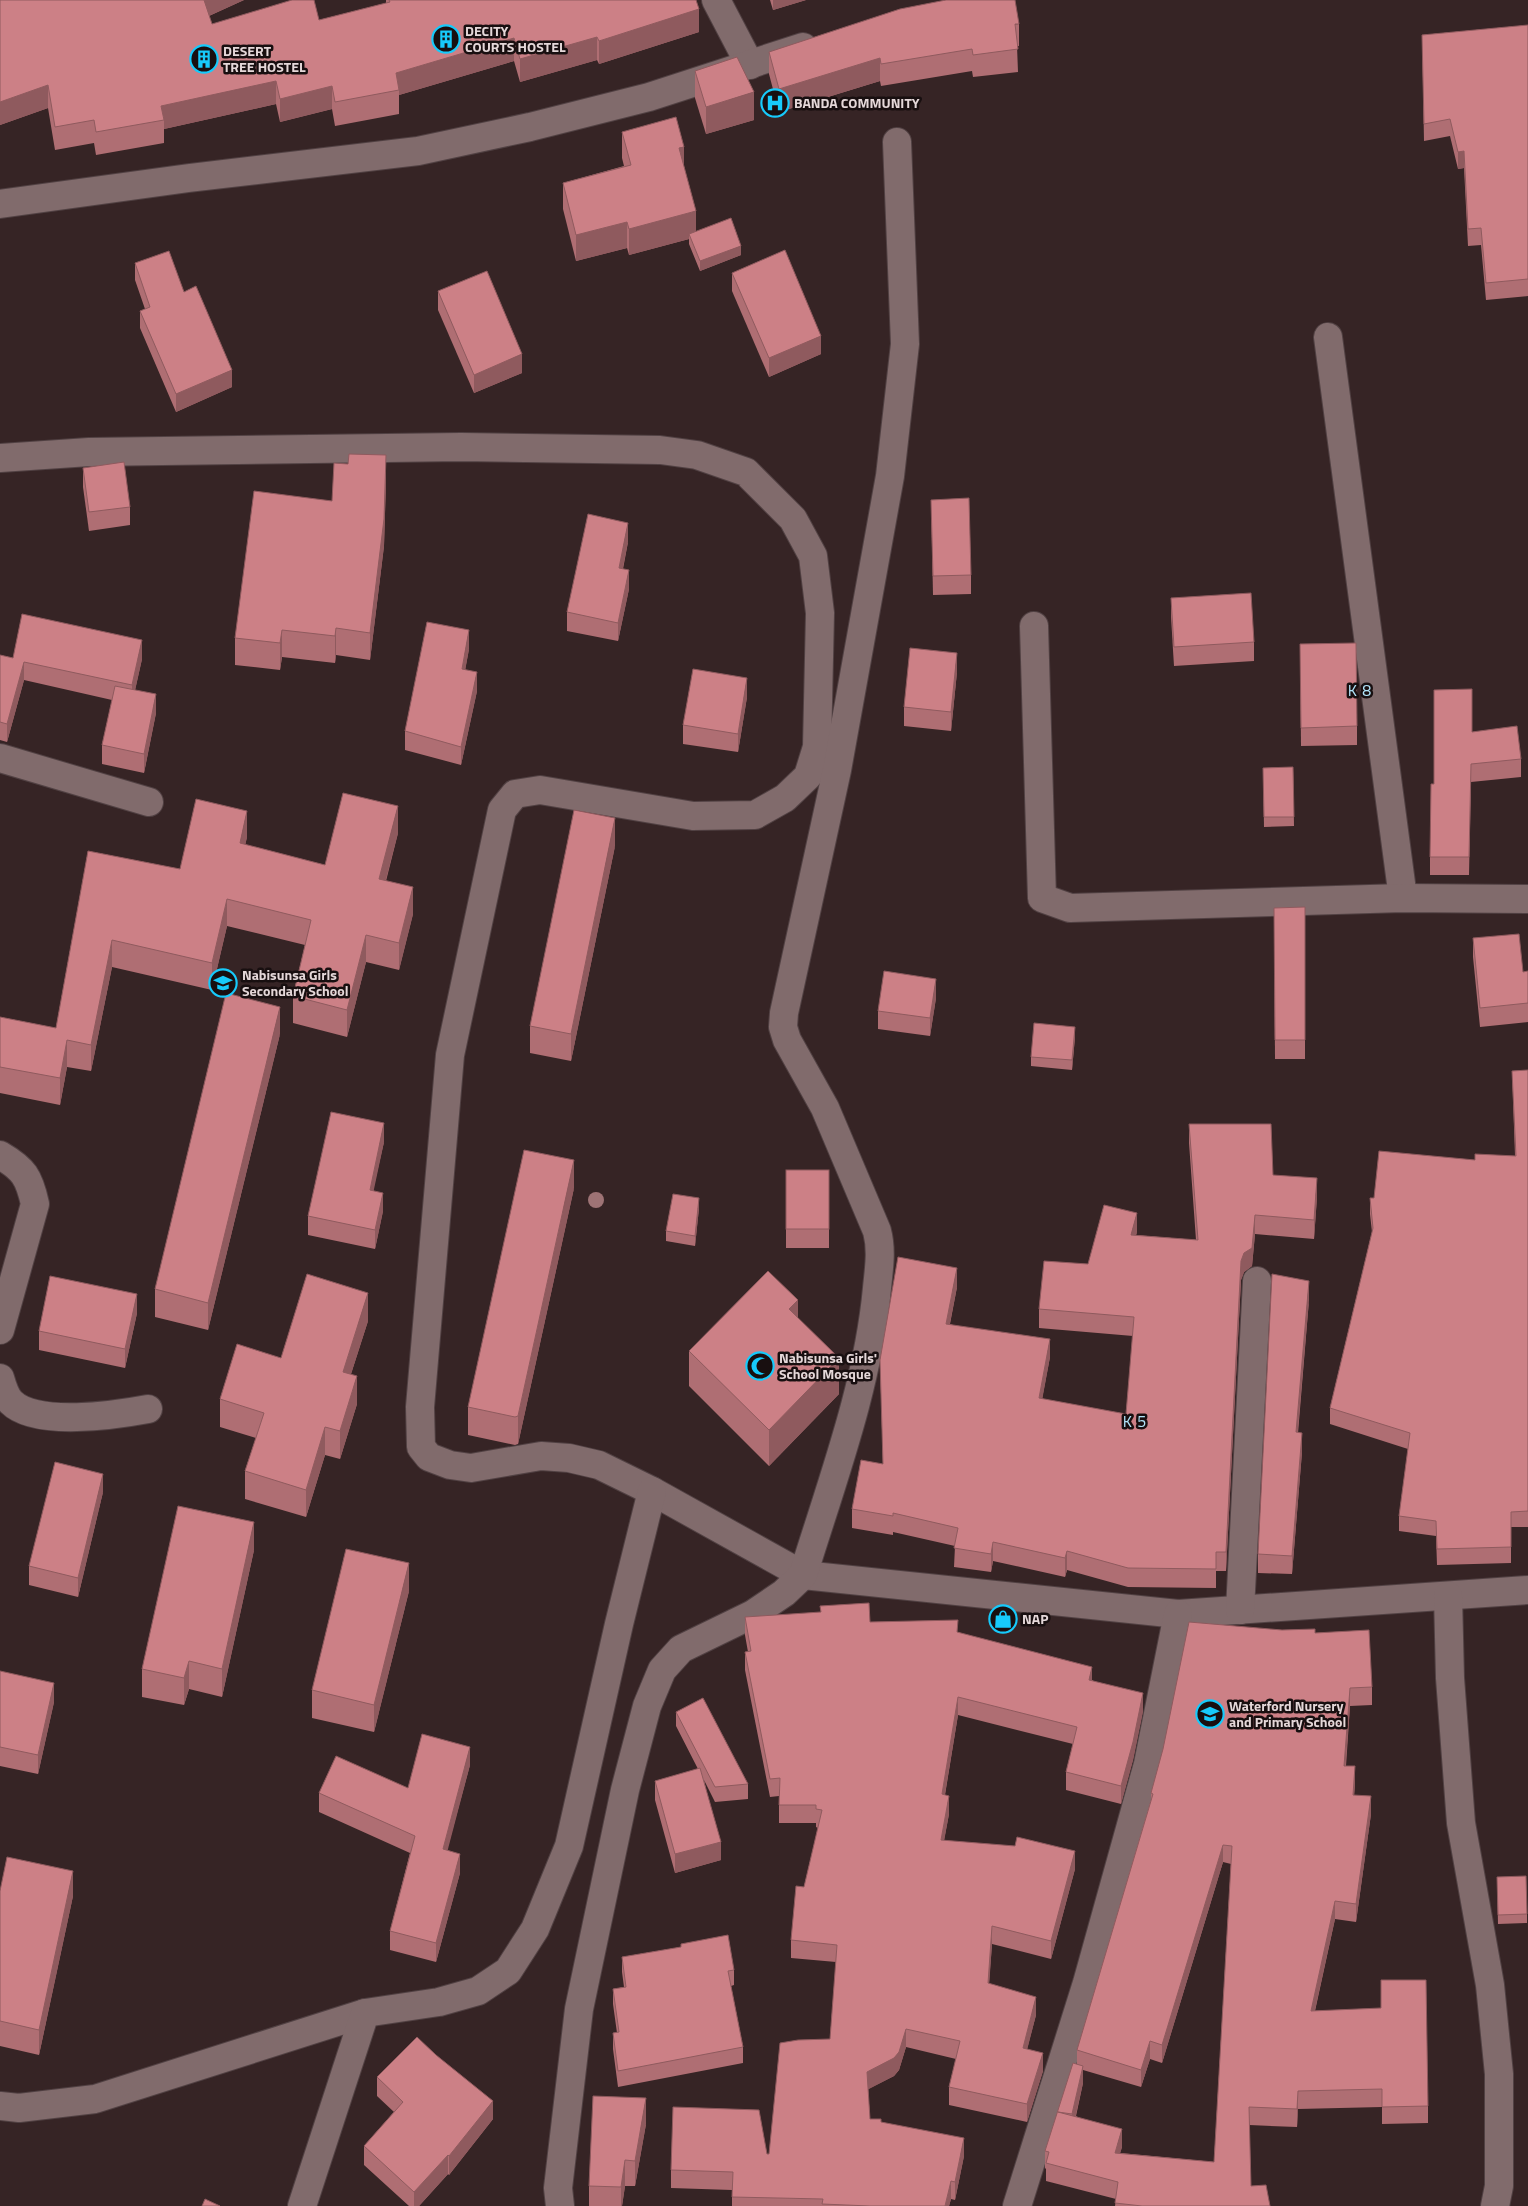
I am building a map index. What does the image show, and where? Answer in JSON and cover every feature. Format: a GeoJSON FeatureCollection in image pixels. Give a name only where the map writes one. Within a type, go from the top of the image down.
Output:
{"type":"FeatureCollection","features":[{"type":"Feature","properties":{"kind":"street"},"geometry":{"type":"LineString","coordinates":[[716,0],[750,65]]}},
{"type":"Feature","properties":{"kind":"street"},"geometry":{"type":"LineString","coordinates":[[0,204],[189,178],[418,151],[530,127],[649,97],[823,40]]}},
{"type":"Feature","properties":{"kind":"street"},"geometry":{"type":"LineString","coordinates":[[560,2206],[558,2188],[579,2009],[626,1790],[647,1706],[662,1670],[681,1648],[754,1614],[784,1593],[803,1575],[855,1405],[867,1356],[875,1308],[880,1244],[872,1213],[825,1108],[787,1040],[783,1027],[784,1013],[837,770],[890,476],[905,344],[897,142]]}},
{"type":"Feature","properties":{"kind":"street"},"geometry":{"type":"LineString","coordinates":[[1328,337],[1403,898]]}},
{"type":"Feature","properties":{"kind":"street"},"geometry":{"type":"LineString","coordinates":[[0,458],[89,452],[460,447],[660,450],[697,454],[746,472],[793,519],[813,556],[820,613],[817,747],[808,776],[785,798],[755,815],[694,816],[540,790],[515,794],[502,810],[450,1056],[420,1407],[421,1447],[429,1457],[450,1465],[470,1468],[541,1456],[569,1458],[599,1466],[652,1491],[803,1575],[1178,1614],[1528,1590]]}},
{"type":"Feature","properties":{"kind":"street"},"geometry":{"type":"LineString","coordinates":[[1034,626],[1042,898],[1070,908],[1403,898],[1528,899]]}},
{"type":"Feature","properties":{"kind":"street"},"geometry":{"type":"LineString","coordinates":[[0,758],[149,802]]}},
{"type":"Feature","properties":{"kind":"street"},"geometry":{"type":"LineString","coordinates":[[0,1155],[21,1170],[31,1183],[35,1204],[0,1330]]}},
{"type":"Feature","properties":{"kind":"street"},"geometry":{"type":"LineString","coordinates":[[1240,1610],[1257,1281]]}},
{"type":"Feature","properties":{"kind":"street"},"geometry":{"type":"LineString","coordinates":[[0,1378],[2,1387],[11,1402],[30,1413],[84,1418],[148,1409]]}},
{"type":"Feature","properties":{"kind":"street"},"geometry":{"type":"LineString","coordinates":[[0,2106],[19,2108],[95,2099],[365,2014],[439,2002],[478,1991],[508,1971],[535,1929],[569,1846],[619,1624],[652,1491]]}},
{"type":"Feature","properties":{"kind":"street"},"geometry":{"type":"LineString","coordinates":[[1448,1596],[1450,1678],[1461,1823],[1490,1985],[1499,2074],[1499,2186],[1495,2206]]}},
{"type":"Feature","properties":{"kind":"street"},"geometry":{"type":"LineString","coordinates":[[1017,2206],[1087,1983],[1148,1764],[1178,1614]]}},
{"type":"Feature","properties":{"kind":"street"},"geometry":{"type":"LineString","coordinates":[[302,2206],[365,2014]]}},
{"type":"Feature","properties":{"kind":"building"},"geometry":{"type":"Polygon","coordinates":[[[0,0],[204,0],[212,24],[292,0],[314,0],[319,20],[390,2],[389,0],[696,0],[699,9],[599,41],[597,37],[520,59],[514,38],[396,73],[399,90],[335,102],[332,86],[280,99],[276,81],[161,106],[164,120],[96,132],[94,120],[55,127],[48,85],[0,102],[0,0]]]}},
{"type":"Feature","properties":{"kind":"building"},"geometry":{"type":"Polygon","coordinates":[[[946,0],[1015,0],[1019,24],[1015,24],[1018,49],[973,55],[972,49],[881,64],[880,58],[779,89],[769,52],[900,9],[946,0]]]}},
{"type":"Feature","properties":{"kind":"building"},"geometry":{"type":"Polygon","coordinates":[[[1528,25],[1528,279],[1486,283],[1481,228],[1468,229],[1464,151],[1458,152],[1450,119],[1424,124],[1422,35],[1528,25]]]}},
{"type":"Feature","properties":{"kind":"building"},"geometry":{"type":"Polygon","coordinates":[[[737,57],[754,92],[706,107],[695,71],[737,57]]]}},
{"type":"Feature","properties":{"kind":"building"},"geometry":{"type":"Polygon","coordinates":[[[676,117],[684,147],[679,148],[696,211],[629,229],[627,222],[576,235],[563,183],[631,165],[622,132],[676,117]]]}},
{"type":"Feature","properties":{"kind":"building"},"geometry":{"type":"Polygon","coordinates":[[[731,218],[741,246],[700,261],[689,234],[731,218]]]}},
{"type":"Feature","properties":{"kind":"building"},"geometry":{"type":"Polygon","coordinates":[[[785,250],[821,336],[769,358],[732,273],[785,250]]]}},
{"type":"Feature","properties":{"kind":"building"},"geometry":{"type":"Polygon","coordinates":[[[169,251],[184,292],[196,286],[232,370],[176,394],[140,311],[150,307],[135,263],[169,251]]]}},
{"type":"Feature","properties":{"kind":"building"},"geometry":{"type":"Polygon","coordinates":[[[487,271],[522,354],[474,375],[438,291],[487,271]]]}},
{"type":"Feature","properties":{"kind":"building"},"geometry":{"type":"Polygon","coordinates":[[[349,454],[386,455],[384,519],[370,633],[336,628],[335,636],[282,630],[280,643],[235,638],[254,491],[332,501],[334,463],[348,464],[349,454]]]}},
{"type":"Feature","properties":{"kind":"building"},"geometry":{"type":"Polygon","coordinates":[[[124,462],[130,507],[89,512],[83,468],[124,462]]]}},
{"type":"Feature","properties":{"kind":"building"},"geometry":{"type":"Polygon","coordinates":[[[969,498],[971,575],[933,576],[931,500],[969,498]]]}},
{"type":"Feature","properties":{"kind":"building"},"geometry":{"type":"Polygon","coordinates":[[[588,514],[628,523],[619,568],[629,570],[618,623],[567,612],[588,514]]]}},
{"type":"Feature","properties":{"kind":"building"},"geometry":{"type":"Polygon","coordinates":[[[1251,593],[1254,642],[1174,647],[1171,598],[1251,593]]]}},
{"type":"Feature","properties":{"kind":"building"},"geometry":{"type":"Polygon","coordinates":[[[22,614],[142,640],[132,685],[24,662],[7,724],[0,722],[0,655],[13,658],[22,614]]]}},
{"type":"Feature","properties":{"kind":"building"},"geometry":{"type":"Polygon","coordinates":[[[427,622],[469,630],[462,669],[477,672],[461,747],[405,731],[427,622]]]}},
{"type":"Feature","properties":{"kind":"building"},"geometry":{"type":"Polygon","coordinates":[[[1356,643],[1357,726],[1301,728],[1300,644],[1356,643]]]}},
{"type":"Feature","properties":{"kind":"building"},"geometry":{"type":"Polygon","coordinates":[[[910,648],[957,653],[951,712],[904,707],[910,648]]]}},
{"type":"Feature","properties":{"kind":"building"},"geometry":{"type":"Polygon","coordinates":[[[693,669],[747,678],[738,734],[683,725],[693,669]]]}},
{"type":"Feature","properties":{"kind":"building"},"geometry":{"type":"Polygon","coordinates":[[[115,686],[156,694],[144,754],[102,745],[115,686]]]}},
{"type":"Feature","properties":{"kind":"building"},"geometry":{"type":"Polygon","coordinates":[[[1472,689],[1472,732],[1517,726],[1521,759],[1471,764],[1469,857],[1430,857],[1431,784],[1434,784],[1434,690],[1472,689]]]}},
{"type":"Feature","properties":{"kind":"building"},"geometry":{"type":"Polygon","coordinates":[[[1293,767],[1294,817],[1264,817],[1263,768],[1293,767]]]}},
{"type":"Feature","properties":{"kind":"building"},"geometry":{"type":"Polygon","coordinates":[[[343,793],[398,806],[379,879],[413,887],[399,943],[366,935],[347,1010],[293,996],[311,920],[227,899],[212,963],[112,940],[91,1045],[67,1040],[60,1078],[0,1067],[0,1017],[56,1028],[88,851],[180,869],[196,799],[247,811],[240,843],[325,865],[343,793]]]}},
{"type":"Feature","properties":{"kind":"building"},"geometry":{"type":"Polygon","coordinates":[[[574,810],[615,818],[571,1034],[530,1026],[574,810]]]}},
{"type":"Feature","properties":{"kind":"building"},"geometry":{"type":"Polygon","coordinates":[[[1305,907],[1305,1040],[1275,1040],[1274,908],[1305,907]]]}},
{"type":"Feature","properties":{"kind":"building"},"geometry":{"type":"Polygon","coordinates":[[[1519,934],[1523,972],[1528,971],[1528,1003],[1480,1008],[1473,938],[1519,934]]]}},
{"type":"Feature","properties":{"kind":"building"},"geometry":{"type":"Polygon","coordinates":[[[884,971],[936,979],[930,1018],[878,1011],[884,971]]]}},
{"type":"Feature","properties":{"kind":"building"},"geometry":{"type":"Polygon","coordinates":[[[226,993],[280,1007],[208,1303],[155,1289],[226,993]]]}},
{"type":"Feature","properties":{"kind":"building"},"geometry":{"type":"Polygon","coordinates":[[[1034,1023],[1075,1027],[1072,1060],[1031,1057],[1034,1023]]]}},
{"type":"Feature","properties":{"kind":"building"},"geometry":{"type":"Polygon","coordinates":[[[1528,1070],[1528,1511],[1511,1512],[1511,1547],[1437,1549],[1436,1521],[1399,1516],[1410,1433],[1330,1408],[1373,1228],[1370,1198],[1374,1198],[1379,1151],[1475,1160],[1475,1154],[1516,1156],[1512,1071],[1528,1070]]]}},
{"type":"Feature","properties":{"kind":"building"},"geometry":{"type":"Polygon","coordinates":[[[331,1112],[384,1123],[370,1190],[383,1193],[375,1230],[308,1216],[331,1112]]]}},
{"type":"Feature","properties":{"kind":"building"},"geometry":{"type":"Polygon","coordinates":[[[1189,1124],[1271,1124],[1273,1175],[1317,1178],[1314,1220],[1255,1215],[1252,1248],[1244,1253],[1241,1261],[1226,1552],[1216,1552],[1216,1569],[1128,1568],[1067,1551],[1065,1558],[993,1542],[991,1554],[954,1548],[958,1528],[893,1513],[893,1516],[852,1509],[861,1460],[883,1464],[880,1360],[898,1257],[957,1268],[946,1324],[1050,1339],[1039,1398],[1126,1414],[1134,1317],[1039,1309],[1044,1261],[1088,1264],[1104,1205],[1137,1213],[1131,1235],[1198,1240],[1189,1124]]]}},
{"type":"Feature","properties":{"kind":"building"},"geometry":{"type":"Polygon","coordinates":[[[524,1150],[574,1160],[518,1416],[515,1417],[468,1407],[524,1150]]]}},
{"type":"Feature","properties":{"kind":"building"},"geometry":{"type":"Polygon","coordinates":[[[786,1170],[829,1170],[829,1229],[786,1229],[786,1170]]]}},
{"type":"Feature","properties":{"kind":"building"},"geometry":{"type":"Polygon","coordinates":[[[673,1194],[699,1198],[695,1236],[666,1231],[673,1194]]]}},
{"type":"Feature","properties":{"kind":"building"},"geometry":{"type":"Polygon","coordinates":[[[768,1271],[798,1300],[789,1309],[839,1358],[769,1430],[689,1351],[768,1271]]]}},
{"type":"Feature","properties":{"kind":"building"},"geometry":{"type":"Polygon","coordinates":[[[307,1274],[368,1293],[343,1372],[357,1376],[340,1431],[325,1427],[306,1490],[245,1471],[264,1413],[220,1399],[237,1344],[281,1358],[307,1274]]]}},
{"type":"Feature","properties":{"kind":"building"},"geometry":{"type":"Polygon","coordinates":[[[1272,1274],[1309,1281],[1296,1432],[1302,1433],[1292,1556],[1258,1554],[1272,1274]]]}},
{"type":"Feature","properties":{"kind":"building"},"geometry":{"type":"Polygon","coordinates":[[[50,1276],[137,1294],[125,1349],[39,1331],[50,1276]]]}},
{"type":"Feature","properties":{"kind":"building"},"geometry":{"type":"Polygon","coordinates":[[[55,1462],[103,1474],[78,1578],[29,1566],[55,1462]]]}},
{"type":"Feature","properties":{"kind":"building"},"geometry":{"type":"Polygon","coordinates":[[[178,1506],[254,1522],[222,1669],[189,1661],[184,1678],[142,1669],[178,1506]]]}},
{"type":"Feature","properties":{"kind":"building"},"geometry":{"type":"Polygon","coordinates":[[[346,1549],[409,1563],[374,1705],[312,1690],[346,1549]]]}},
{"type":"Feature","properties":{"kind":"building"},"geometry":{"type":"Polygon","coordinates":[[[869,1603],[870,1622],[958,1620],[957,1632],[1092,1667],[1089,1680],[1143,1693],[1133,1742],[1121,1786],[1066,1772],[1077,1727],[958,1697],[942,1794],[949,1796],[941,1840],[1015,1846],[1017,1837],[1075,1851],[1051,1941],[992,1926],[988,1983],[1036,1997],[1023,2048],[1043,2053],[1027,2104],[949,2087],[960,2041],[906,2029],[899,2052],[894,2058],[867,2072],[870,2119],[881,2119],[881,2122],[964,2138],[955,2182],[951,2181],[945,2206],[822,2204],[823,2199],[732,2197],[733,2172],[671,2170],[673,2107],[759,2110],[767,2154],[769,2154],[780,2043],[798,2040],[830,2039],[837,1945],[791,1940],[796,1886],[804,1887],[822,1810],[816,1809],[816,1805],[779,1805],[780,1778],[770,1779],[745,1652],[751,1651],[745,1617],[821,1612],[820,1606],[869,1603]]]}},
{"type":"Feature","properties":{"kind":"building"},"geometry":{"type":"Polygon","coordinates":[[[1189,1622],[1282,1630],[1315,1629],[1315,1633],[1369,1630],[1372,1687],[1350,1688],[1344,1766],[1355,1766],[1353,1795],[1371,1796],[1356,1904],[1335,1901],[1311,2011],[1381,2008],[1381,1980],[1426,1980],[1428,2106],[1382,2107],[1382,2089],[1298,2091],[1297,2109],[1249,2107],[1251,2186],[1266,2185],[1270,2206],[1142,2206],[1115,2203],[1118,2182],[1046,2163],[1049,2152],[1045,2151],[1073,2063],[1083,2066],[1072,2114],[1058,2112],[1122,2129],[1115,2153],[1214,2162],[1232,1846],[1223,1845],[1162,2045],[1150,2041],[1141,2070],[1077,2050],[1153,1794],[1151,1793],[1163,1749],[1189,1622]]]}},
{"type":"Feature","properties":{"kind":"building"},"geometry":{"type":"Polygon","coordinates":[[[0,1671],[54,1683],[38,1755],[0,1747],[0,1671]]]}},
{"type":"Feature","properties":{"kind":"building"},"geometry":{"type":"Polygon","coordinates":[[[703,1698],[748,1784],[715,1787],[676,1712],[703,1698]]]}},
{"type":"Feature","properties":{"kind":"building"},"geometry":{"type":"Polygon","coordinates":[[[422,1734],[470,1747],[443,1849],[460,1854],[436,1943],[390,1931],[415,1836],[319,1793],[336,1756],[408,1788],[422,1734]]]}},
{"type":"Feature","properties":{"kind":"building"},"geometry":{"type":"Polygon","coordinates":[[[700,1768],[721,1842],[675,1854],[655,1781],[700,1768]]]}},
{"type":"Feature","properties":{"kind":"building"},"geometry":{"type":"Polygon","coordinates":[[[7,1857],[73,1871],[39,2030],[0,2021],[0,1891],[7,1857]]]}},
{"type":"Feature","properties":{"kind":"building"},"geometry":{"type":"Polygon","coordinates":[[[1526,1876],[1527,1914],[1498,1915],[1497,1877],[1526,1876]]]}},
{"type":"Feature","properties":{"kind":"building"},"geometry":{"type":"Polygon","coordinates":[[[728,1935],[734,1970],[728,1971],[743,2047],[618,2071],[613,2033],[619,2032],[613,1989],[626,1987],[622,1957],[681,1947],[681,1944],[728,1935]]]}},
{"type":"Feature","properties":{"kind":"building"},"geometry":{"type":"Polygon","coordinates":[[[417,2037],[436,2055],[493,2101],[449,2156],[414,2192],[364,2146],[403,2102],[377,2077],[417,2037]]]}},
{"type":"Feature","properties":{"kind":"building"},"geometry":{"type":"Polygon","coordinates":[[[593,2096],[646,2098],[635,2161],[625,2160],[621,2187],[589,2186],[593,2096]]]}},
{"type":"Feature","properties":{"kind":"building"},"geometry":{"type":"Polygon","coordinates":[[[205,2199],[220,2206],[202,2206],[205,2199]]]}},
{"type":"Feature","properties":{"kind":"place","name":"DECITY COURTS HOSTEL"},"geometry":{"type":"Point","coordinates":[446,39]}},
{"type":"Feature","properties":{"kind":"place","name":"DESERT TREE HOSTEL"},"geometry":{"type":"Point","coordinates":[204,59]}},
{"type":"Feature","properties":{"kind":"place","name":"BANDA COMMUNITY"},"geometry":{"type":"Point","coordinates":[775,103]}},
{"type":"Feature","properties":{"kind":"place","name":"Nabisunsa Girls Secondary School"},"geometry":{"type":"Point","coordinates":[223,983]}},
{"type":"Feature","properties":{"kind":"place","name":"Nabisunsa Girls' School Mosque"},"geometry":{"type":"Point","coordinates":[760,1366]}},
{"type":"Feature","properties":{"kind":"place","name":"NAP"},"geometry":{"type":"Point","coordinates":[1003,1619]}},
{"type":"Feature","properties":{"kind":"place","name":"Waterford Nursery and Primary School"},"geometry":{"type":"Point","coordinates":[1210,1714]}},
{"type":"Feature","properties":{"kind":"district","name":"K 8"},"geometry":{"type":"Point","coordinates":[1360,690]}},
{"type":"Feature","properties":{"kind":"district","name":"K 5"},"geometry":{"type":"Point","coordinates":[1135,1421]}}]}
